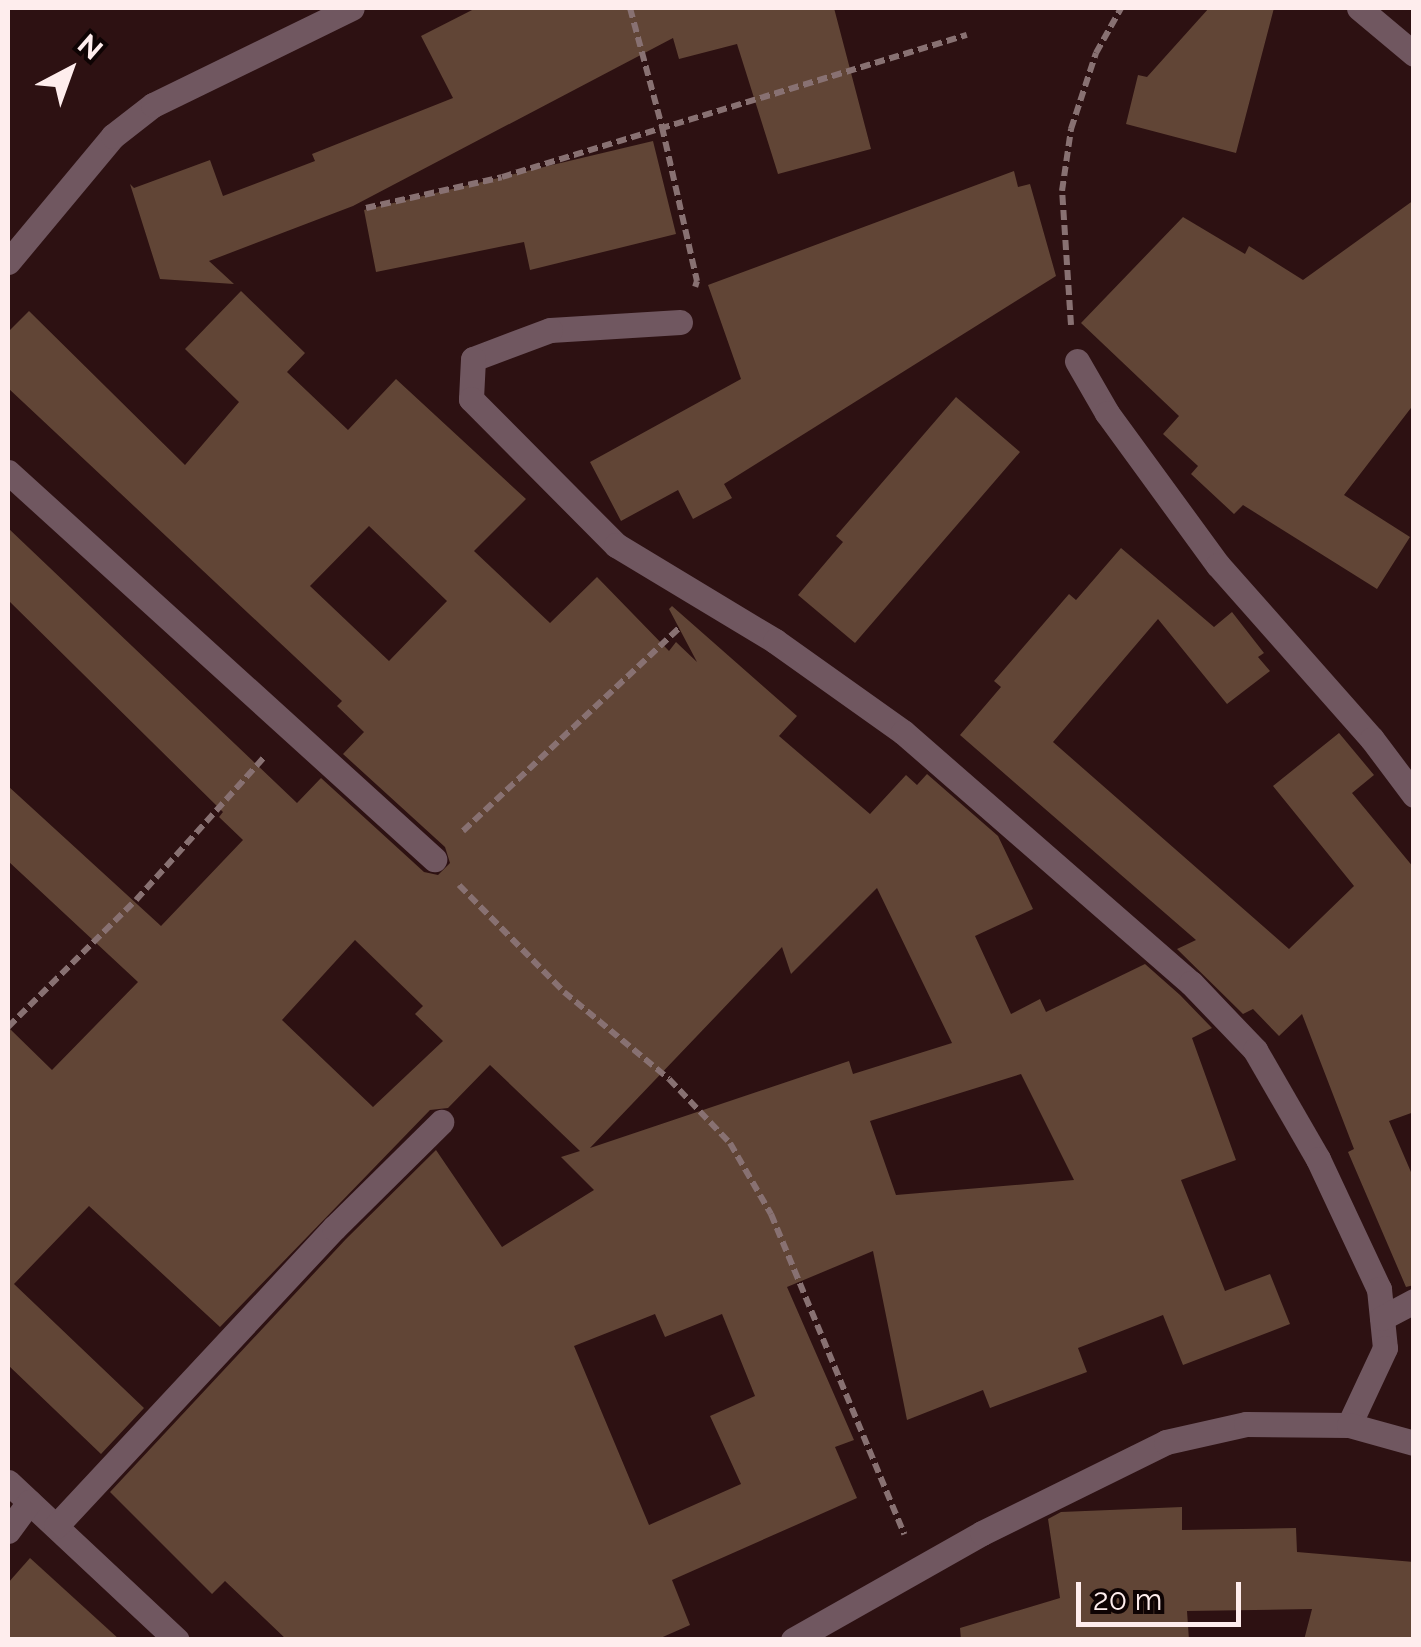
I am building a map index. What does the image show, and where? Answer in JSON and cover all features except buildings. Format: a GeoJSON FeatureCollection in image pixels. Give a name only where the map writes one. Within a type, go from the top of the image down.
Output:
{"type":"FeatureCollection","features":[{"type":"Feature","properties":{"kind":"street"},"geometry":{"type":"LineString","coordinates":[[8,262],[113,136],[153,105],[352,8]]}},
{"type":"Feature","properties":{"kind":"street"},"geometry":{"type":"LineString","coordinates":[[1359,8],[1414,54]]}},
{"type":"Feature","properties":{"kind":"street"},"geometry":{"type":"LineString","coordinates":[[680,322],[550,330],[473,358],[471,399],[616,546],[776,640],[902,732],[1190,983],[1255,1050],[1326,1175],[1379,1289],[1385,1348],[1349,1425]]}},
{"type":"Feature","properties":{"kind":"street"},"geometry":{"type":"LineString","coordinates":[[1077,361],[1108,413],[1218,565],[1372,740],[1414,795]]}},
{"type":"Feature","properties":{"kind":"street"},"geometry":{"type":"LineString","coordinates":[[8,472],[434,860]]}},
{"type":"Feature","properties":{"kind":"street"},"geometry":{"type":"LineString","coordinates":[[56,1526],[334,1228],[441,1122]]}},
{"type":"Feature","properties":{"kind":"street"},"geometry":{"type":"LineString","coordinates":[[1382,1318],[1414,1302]]}},
{"type":"Feature","properties":{"kind":"street"},"geometry":{"type":"LineString","coordinates":[[792,1640],[918,1569],[1166,1442],[1246,1424],[1349,1425],[1414,1442]]}},
{"type":"Feature","properties":{"kind":"street"},"geometry":{"type":"LineString","coordinates":[[8,1482],[177,1640]]}},
{"type":"Feature","properties":{"kind":"street"},"geometry":{"type":"LineString","coordinates":[[8,1531],[29,1502]]}},
{"type":"Feature","properties":{"kind":"path"},"geometry":{"type":"LineString","coordinates":[[630,8],[698,282],[680,322]]}},
{"type":"Feature","properties":{"kind":"path"},"geometry":{"type":"LineString","coordinates":[[1077,361],[1064,269],[1062,192],[1071,129],[1096,53],[1120,8]]}},
{"type":"Feature","properties":{"kind":"path"},"geometry":{"type":"LineString","coordinates":[[366,208],[502,177],[967,35]]}},
{"type":"Feature","properties":{"kind":"path"},"geometry":{"type":"LineString","coordinates":[[706,602],[434,860],[564,992],[668,1080],[730,1142],[771,1214],[918,1569]]}},
{"type":"Feature","properties":{"kind":"path"},"geometry":{"type":"LineString","coordinates":[[8,1028],[136,900],[290,730]]}}]}
